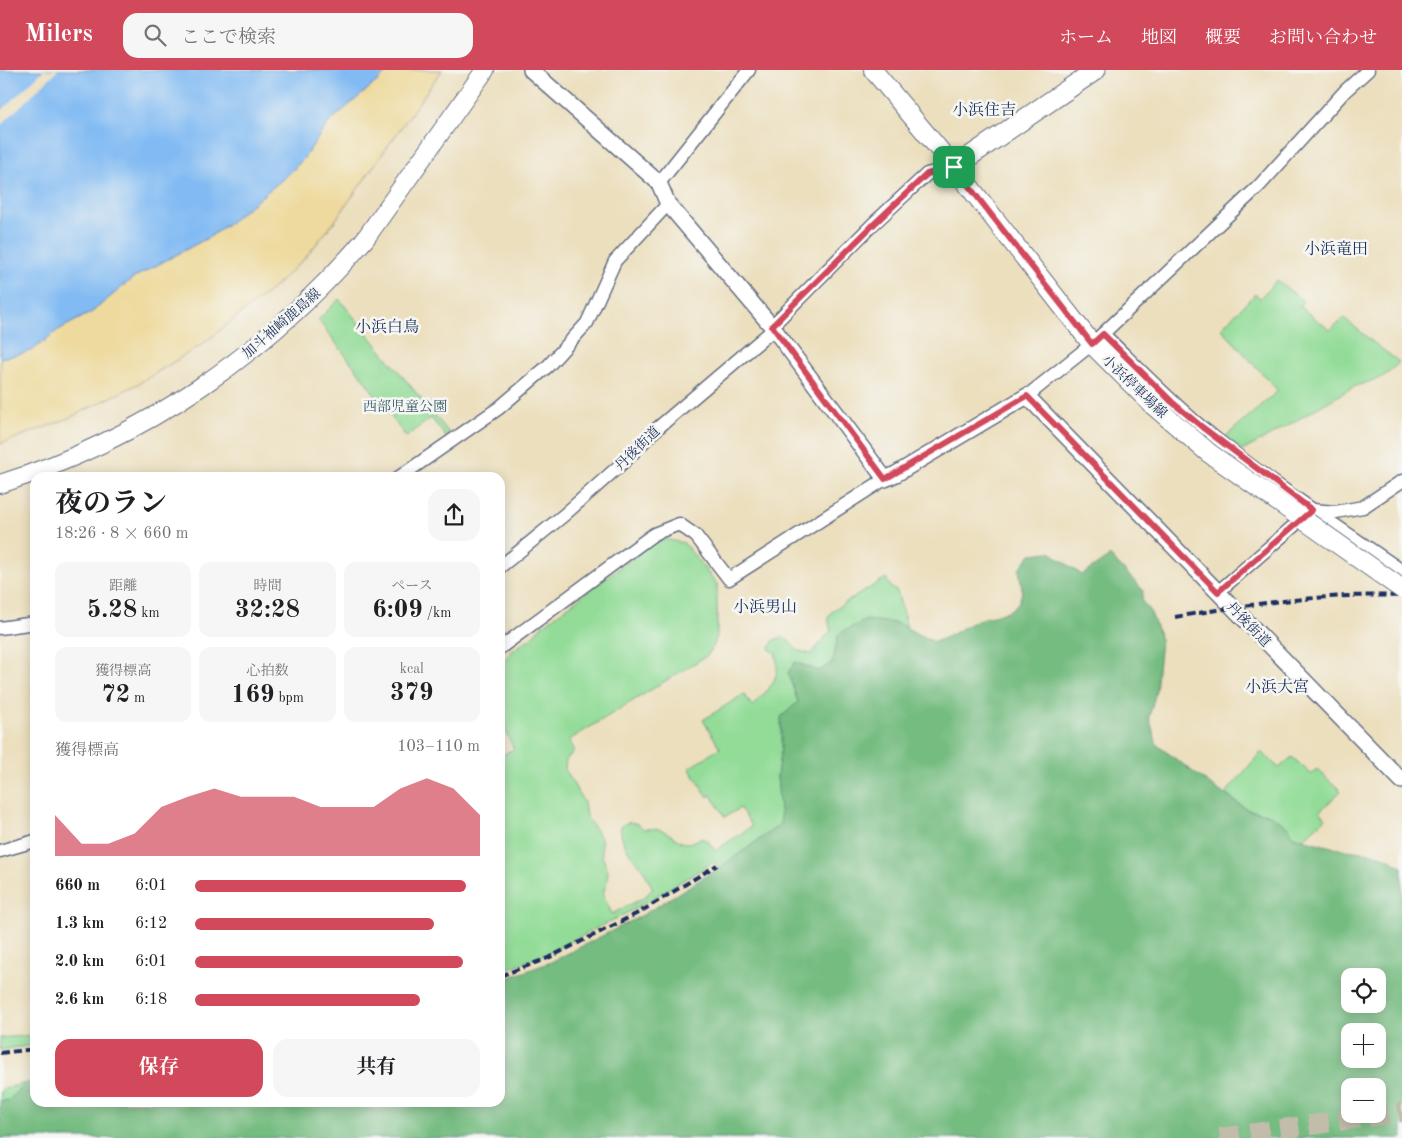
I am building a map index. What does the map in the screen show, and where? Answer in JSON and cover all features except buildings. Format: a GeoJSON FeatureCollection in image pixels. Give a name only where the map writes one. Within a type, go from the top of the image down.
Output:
{"type":"FeatureCollection","features":[{"type":"Feature","properties":{"kind":"main road","name":"加斗袖崎鹿島線"},"geometry":{"type":"LineString","coordinates":[[36,472],[113,439],[156,416],[197,390],[234,363],[296,312],[344,264],[365,239],[485,70]]}},
{"type":"Feature","properties":{"kind":"main road"},"geometry":{"type":"LineString","coordinates":[[873,70],[954,167],[1096,70]]}},
{"type":"Feature","properties":{"kind":"main road","name":"小浜停車場線"},"geometry":{"type":"LineString","coordinates":[[954,167],[1153,405],[1209,453],[1402,590]]}},
{"type":"Feature","properties":{"kind":"main road","name":"加斗袖崎鹿島線"},"geometry":{"type":"LineString","coordinates":[[0,484],[30,474]]}},
{"type":"Feature","properties":{"kind":"street"},"geometry":{"type":"LineString","coordinates":[[531,70],[659,183],[668,204],[773,327],[885,479]]}},
{"type":"Feature","properties":{"kind":"street"},"geometry":{"type":"LineString","coordinates":[[659,183],[749,70]]}},
{"type":"Feature","properties":{"kind":"street"},"geometry":{"type":"LineString","coordinates":[[505,644],[654,534],[679,524],[696,536],[729,579],[885,479],[1027,396],[1098,339],[1259,186],[1339,98],[1368,70]]}},
{"type":"Feature","properties":{"kind":"street","name":"丹後街道"},"geometry":{"type":"LineString","coordinates":[[505,564],[564,515],[627,459],[653,432],[773,327],[872,226],[927,174],[954,167]]}},
{"type":"Feature","properties":{"kind":"street"},"geometry":{"type":"LineString","coordinates":[[407,472],[499,408],[548,366],[587,323],[615,261],[668,204]]}},
{"type":"Feature","properties":{"kind":"street"},"geometry":{"type":"LineString","coordinates":[[1098,339],[1202,427],[1312,510],[1402,571]]}},
{"type":"Feature","properties":{"kind":"street","name":"丹後街道"},"geometry":{"type":"LineString","coordinates":[[1027,396],[1402,780]]}},
{"type":"Feature","properties":{"kind":"street"},"geometry":{"type":"LineString","coordinates":[[1218,592],[1312,510],[1336,512],[1363,507],[1402,481]]}},
{"type":"Feature","properties":{"kind":"street"},"geometry":{"type":"LineString","coordinates":[[0,628],[30,624]]}},
{"type":"Feature","properties":{"kind":"street"},"geometry":{"type":"LineString","coordinates":[[0,851],[30,843]]}},
{"type":"Feature","properties":{"kind":"green space"},"geometry":{"type":"Polygon","coordinates":[[[1277,280],[1303,301],[1299,306],[1330,330],[1344,318],[1399,362],[1387,374],[1350,389],[1242,451],[1225,437],[1278,391],[1221,328],[1255,294],[1260,298],[1277,280]]]}},
{"type":"Feature","properties":{"kind":"green space","name":"西部児童公園"},"geometry":{"type":"Polygon","coordinates":[[[339,299],[450,434],[446,437],[431,418],[406,437],[318,320],[339,299]]]}},
{"type":"Feature","properties":{"kind":"green space"},"geometry":{"type":"Polygon","coordinates":[[[659,538],[684,543],[717,584],[717,635],[708,655],[569,740],[574,751],[566,760],[565,769],[584,803],[586,816],[601,838],[602,856],[608,871],[603,894],[612,914],[643,898],[653,889],[644,871],[625,845],[622,839],[621,826],[633,823],[644,829],[663,831],[687,843],[700,838],[707,840],[715,851],[752,826],[740,808],[725,817],[711,795],[708,797],[689,768],[720,748],[703,720],[744,694],[752,706],[773,682],[776,676],[777,661],[775,652],[769,649],[774,640],[782,637],[790,641],[796,650],[811,654],[831,631],[828,618],[833,610],[886,578],[891,588],[897,591],[907,628],[897,623],[838,634],[833,662],[819,671],[795,662],[788,673],[798,702],[781,748],[777,776],[782,824],[719,868],[714,862],[638,907],[547,954],[505,969],[505,754],[514,749],[505,731],[505,660],[509,654],[532,637],[538,629],[659,538]]]}},
{"type":"Feature","properties":{"kind":"green space"},"geometry":{"type":"Polygon","coordinates":[[[1050,552],[1082,575],[1110,556],[1143,590],[1142,601],[1151,613],[1161,640],[1156,691],[1149,717],[1157,745],[1248,810],[1268,814],[1289,827],[1293,836],[1346,850],[1382,856],[1402,867],[1402,1138],[0,1138],[0,1102],[9,1100],[25,1083],[30,1082],[30,1107],[505,1107],[505,979],[551,962],[641,916],[719,868],[781,824],[777,776],[781,748],[781,717],[798,702],[788,673],[795,662],[819,671],[833,662],[838,634],[866,620],[897,623],[934,642],[976,621],[998,615],[1014,607],[1020,599],[1019,569],[1031,554],[1050,552]]]}},
{"type":"Feature","properties":{"kind":"green space"},"geometry":{"type":"Polygon","coordinates":[[[1261,752],[1279,768],[1292,757],[1311,774],[1317,769],[1341,791],[1320,811],[1326,818],[1303,839],[1292,836],[1268,814],[1248,810],[1225,794],[1261,752]]]}},
{"type":"Feature","properties":{"kind":"green space"},"geometry":{"type":"Polygon","coordinates":[[[30,1035],[30,1046],[0,1050],[0,1038],[30,1035]]]}},
{"type":"Feature","properties":{"kind":"green space"},"geometry":{"type":"Polygon","coordinates":[[[25,1083],[9,1100],[0,1102],[1,1090],[25,1083]]]}},
{"type":"Feature","properties":{"kind":"sand"},"geometry":{"type":"Polygon","coordinates":[[[389,70],[442,70],[332,225],[304,259],[272,289],[203,344],[138,384],[67,419],[0,444],[0,358],[12,356],[39,345],[58,330],[92,312],[133,278],[211,236],[229,223],[289,174],[304,157],[329,122],[389,70]]]}},
{"type":"Feature","properties":{"kind":"water"},"geometry":{"type":"Polygon","coordinates":[[[0,70],[389,70],[329,122],[304,158],[289,174],[229,223],[211,236],[133,278],[92,312],[58,330],[33,350],[0,358],[0,70]]]}},
{"type":"Feature","properties":{"kind":"pier"},"geometry":{"type":"Polygon","coordinates":[[[44,70],[58,70],[0,126],[0,112],[44,70]]]}},
{"type":"Feature","properties":{"kind":"tunnel"},"geometry":{"type":"LineString","coordinates":[[1220,1138],[1402,1112]]}},
{"type":"Feature","properties":{"kind":"railway"},"geometry":{"type":"LineString","coordinates":[[1175,617],[1288,600],[1345,596],[1402,596]]}},
{"type":"Feature","properties":{"kind":"railway"},"geometry":{"type":"LineString","coordinates":[[505,974],[548,958],[640,912],[717,865]]}},
{"type":"Feature","properties":{"kind":"railway"},"geometry":{"type":"LineString","coordinates":[[0,1053],[30,1050]]}},
{"type":"Feature","properties":{"kind":"district","name":"小浜住吉"},"geometry":{"type":"Point","coordinates":[984,109]}},
{"type":"Feature","properties":{"kind":"district","name":"小浜竜田"},"geometry":{"type":"Point","coordinates":[1336,248]}},
{"type":"Feature","properties":{"kind":"district","name":"小浜白鳥"},"geometry":{"type":"Point","coordinates":[387,326]}},
{"type":"Feature","properties":{"kind":"district","name":"小浜男山"},"geometry":{"type":"Point","coordinates":[765,606]}},
{"type":"Feature","properties":{"kind":"district","name":"小浜大宮"},"geometry":{"type":"Point","coordinates":[1277,686]}},
{"type":"Feature","properties":{"kind":"route"},"geometry":{"type":"LineString","coordinates":[[954,167],[1092,344],[1103,334],[1172,402],[1312,510],[1218,592],[1027,396],[885,479],[772,326],[927,174],[954,167]]}}]}
